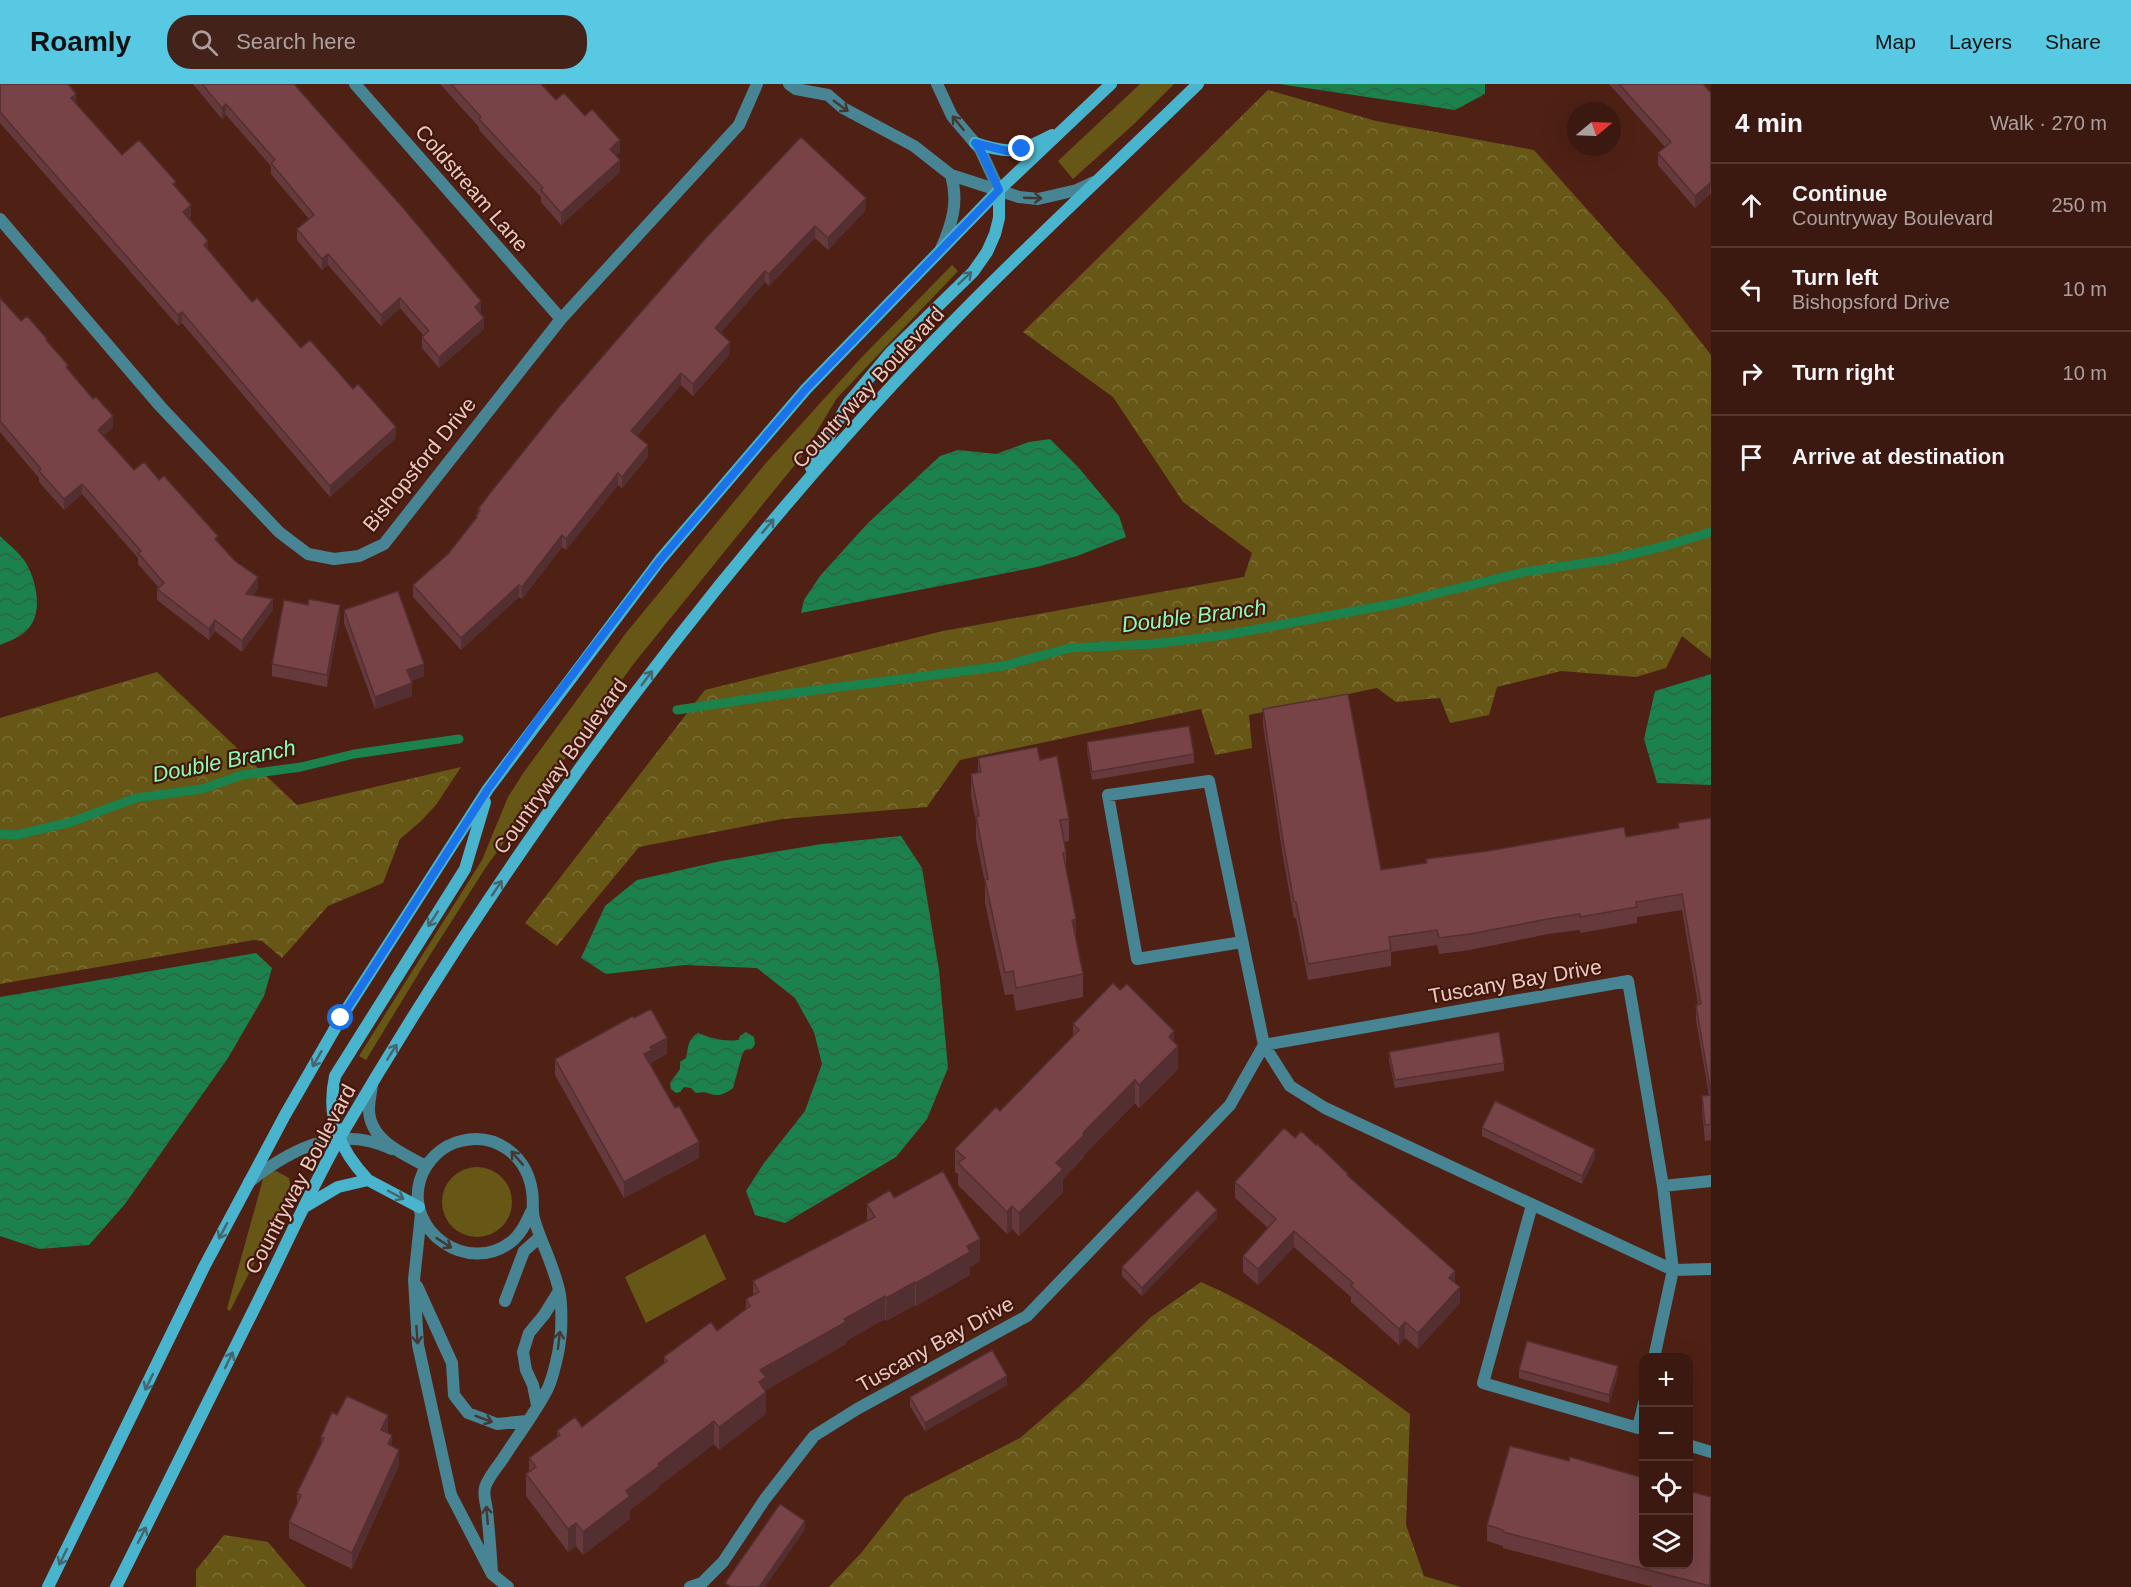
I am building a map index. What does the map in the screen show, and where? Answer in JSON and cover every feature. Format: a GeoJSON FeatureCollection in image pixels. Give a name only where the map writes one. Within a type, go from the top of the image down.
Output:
{"type":"FeatureCollection","features":[{"type":"Feature","properties":{"kind":"street","name":"Coldstream Lane"},"geometry":{"type":"LineString","coordinates":[[355,84],[561,319]]}},
{"type":"Feature","properties":{"kind":"street","name":"Bishopsford Drive"},"geometry":{"type":"LineString","coordinates":[[0,219],[160,406],[279,532],[308,554],[334,559],[359,556],[384,544],[561,319],[739,125],[757,84]]}},
{"type":"Feature","properties":{"kind":"street"},"geometry":{"type":"LineString","coordinates":[[789,84],[796,90],[828,95],[843,108],[914,146],[951,175],[1019,197],[1038,199],[1077,190],[1101,178]]}},
{"type":"Feature","properties":{"kind":"street"},"geometry":{"type":"LineString","coordinates":[[801,488],[849,402],[890,353],[973,272],[987,252],[995,234],[999,218],[999,190],[980,149],[952,116],[937,84]]}},
{"type":"Feature","properties":{"kind":"street","name":"Countryway Boulevard"},"geometry":{"type":"LineString","coordinates":[[48,1587],[204,1267],[285,1115],[341,1018],[488,789],[660,560],[806,389],[999,190],[1111,84]]}},
{"type":"Feature","properties":{"kind":"street","name":"Countryway Boulevard"},"geometry":{"type":"LineString","coordinates":[[116,1587],[339,1138],[462,939],[587,758],[722,580],[899,378],[1006,269],[1198,84]]}},
{"type":"Feature","properties":{"kind":"street"},"geometry":{"type":"LineString","coordinates":[[975,143],[1007,151],[1022,149],[1067,127]]}},
{"type":"Feature","properties":{"kind":"street"},"geometry":{"type":"LineString","coordinates":[[940,251],[954,213],[955,187],[951,175]]}},
{"type":"Feature","properties":{"kind":"street"},"geometry":{"type":"LineString","coordinates":[[1242,942],[1137,959],[1108,795],[1209,781],[1264,1045],[1290,1086],[1325,1108],[1673,1270],[1711,1269]]}},
{"type":"Feature","properties":{"kind":"street"},"geometry":{"type":"LineString","coordinates":[[488,789],[465,869],[335,1076],[331,1095],[333,1116],[339,1138],[352,1163],[368,1180],[420,1211],[426,1225],[436,1238],[449,1247],[465,1253],[481,1254],[497,1250],[524,1251]]}},
{"type":"Feature","properties":{"kind":"street","name":"Tuscany Bay Drive"},"geometry":{"type":"LineString","coordinates":[[690,1587],[702,1582],[723,1562],[765,1499],[814,1436],[857,1409],[1027,1316],[1230,1105],[1264,1045],[1628,981],[1663,1186]]}},
{"type":"Feature","properties":{"kind":"street"},"geometry":{"type":"LineString","coordinates":[[372,1085],[369,1111],[373,1124],[392,1149]]}},
{"type":"Feature","properties":{"kind":"street"},"geometry":{"type":"LineString","coordinates":[[249,1182],[283,1158],[316,1144],[339,1138],[365,1139],[379,1143],[426,1166]]}},
{"type":"Feature","properties":{"kind":"street"},"geometry":{"type":"LineString","coordinates":[[497,1250],[518,1235],[531,1212],[533,1194],[529,1176],[520,1160],[507,1148],[490,1140],[472,1138],[454,1142],[438,1152],[426,1166],[420,1180],[418,1194],[420,1211],[414,1280],[418,1345],[451,1495],[492,1574],[508,1587]]}},
{"type":"Feature","properties":{"kind":"street"},"geometry":{"type":"LineString","coordinates":[[305,1207],[338,1187],[368,1180]]}},
{"type":"Feature","properties":{"kind":"street"},"geometry":{"type":"LineString","coordinates":[[1655,1353],[1673,1270],[1663,1186],[1711,1181]]}},
{"type":"Feature","properties":{"kind":"street"},"geometry":{"type":"LineString","coordinates":[[1532,1205],[1483,1383],[1639,1428]]}},
{"type":"Feature","properties":{"kind":"street"},"geometry":{"type":"LineString","coordinates":[[492,1574],[485,1487],[548,1387],[561,1340],[559,1291],[531,1212]]}},
{"type":"Feature","properties":{"kind":"street"},"geometry":{"type":"LineString","coordinates":[[505,1301],[524,1251],[540,1237]]}},
{"type":"Feature","properties":{"kind":"street"},"geometry":{"type":"LineString","coordinates":[[414,1280],[452,1362],[454,1395],[468,1413],[497,1424],[527,1421]]}},
{"type":"Feature","properties":{"kind":"street"},"geometry":{"type":"LineString","coordinates":[[537,1405],[523,1352],[529,1333],[559,1291]]}},
{"type":"Feature","properties":{"kind":"street"},"geometry":{"type":"LineString","coordinates":[[1693,1446],[1711,1452]]}},
{"type":"Feature","properties":{"kind":"green space"},"geometry":{"type":"Polygon","coordinates":[[[1140,84],[1174,84],[1073,179],[1058,161],[1140,84]]]}},
{"type":"Feature","properties":{"kind":"green space"},"geometry":{"type":"Polygon","coordinates":[[[1268,90],[1376,121],[1534,150],[1668,300],[1711,355],[1711,659],[1682,636],[1666,668],[1636,677],[1561,671],[1497,687],[1489,715],[1450,723],[1440,698],[1396,702],[1377,688],[1249,715],[1252,748],[1215,755],[1201,709],[960,760],[927,807],[782,819],[639,847],[557,946],[525,923],[705,690],[943,631],[1244,577],[1252,553],[1183,502],[1113,397],[1023,332],[1268,90]]]}},
{"type":"Feature","properties":{"kind":"green space"},"geometry":{"type":"Polygon","coordinates":[[[952,265],[958,271],[837,398],[802,456],[635,662],[486,867],[366,1060],[359,1056],[482,860],[508,797],[626,633],[765,464],[861,358],[952,265]]]}},
{"type":"Feature","properties":{"kind":"green space"},"geometry":{"type":"Polygon","coordinates":[[[157,672],[297,805],[461,767],[436,805],[400,839],[383,883],[328,906],[282,958],[262,941],[254,940],[0,984],[0,718],[157,672]]]}},
{"type":"Feature","properties":{"kind":"green space"},"geometry":{"type":"Polygon","coordinates":[[[470,1167],[484,1167],[497,1173],[506,1182],[512,1195],[510,1215],[502,1227],[484,1237],[470,1237],[457,1231],[448,1222],[442,1209],[442,1195],[448,1182],[457,1173],[470,1167]]]}},
{"type":"Feature","properties":{"kind":"green space"},"geometry":{"type":"Polygon","coordinates":[[[276,1171],[289,1178],[291,1190],[230,1311],[227,1309],[263,1179],[269,1172],[276,1171]]]}},
{"type":"Feature","properties":{"kind":"green space"},"geometry":{"type":"Polygon","coordinates":[[[705,1234],[726,1279],[646,1323],[625,1277],[705,1234]]]}},
{"type":"Feature","properties":{"kind":"green space"},"geometry":{"type":"Polygon","coordinates":[[[1201,1282],[1283,1325],[1335,1359],[1410,1414],[1406,1525],[1424,1576],[1461,1587],[829,1587],[862,1552],[905,1497],[1020,1438],[1079,1387],[1151,1317],[1201,1282]]]}},
{"type":"Feature","properties":{"kind":"green space"},"geometry":{"type":"Polygon","coordinates":[[[224,1535],[268,1542],[306,1587],[196,1587],[196,1570],[224,1535]]]}},
{"type":"Feature","properties":{"kind":"water"},"geometry":{"type":"Polygon","coordinates":[[[1279,84],[1485,84],[1485,94],[1455,110],[1279,84]]]}},
{"type":"Feature","properties":{"kind":"water"},"geometry":{"type":"Polygon","coordinates":[[[1050,439],[1078,467],[1119,516],[1126,537],[1077,556],[1037,567],[801,613],[804,600],[820,576],[867,524],[940,456],[958,450],[996,454],[1029,442],[1050,439]]]}},
{"type":"Feature","properties":{"kind":"water"},"geometry":{"type":"Polygon","coordinates":[[[0,536],[26,563],[34,581],[37,601],[34,620],[29,628],[19,636],[0,645],[0,536]]]}},
{"type":"Feature","properties":{"kind":"water"},"geometry":{"type":"Polygon","coordinates":[[[1711,674],[1711,785],[1657,783],[1644,739],[1655,691],[1711,674]]]}},
{"type":"Feature","properties":{"kind":"water"},"geometry":{"type":"Polygon","coordinates":[[[901,836],[922,868],[939,970],[948,1068],[927,1119],[896,1157],[785,1223],[755,1215],[746,1191],[764,1163],[805,1111],[822,1064],[814,1032],[795,998],[757,968],[685,965],[606,974],[581,958],[605,906],[637,880],[721,861],[822,844],[901,836]]]}},
{"type":"Feature","properties":{"kind":"water"},"geometry":{"type":"Polygon","coordinates":[[[256,953],[272,968],[264,996],[228,1058],[125,1204],[89,1245],[39,1249],[0,1236],[0,997],[256,953]]]}},
{"type":"Feature","properties":{"kind":"water"},"geometry":{"type":"Polygon","coordinates":[[[746,1032],[754,1037],[755,1044],[752,1049],[745,1050],[742,1055],[733,1088],[721,1095],[696,1093],[691,1088],[684,1087],[676,1093],[671,1089],[670,1083],[680,1069],[680,1062],[686,1058],[689,1044],[694,1036],[698,1033],[718,1039],[738,1040],[746,1032]]]}},
{"type":"Feature","properties":{"kind":"building"},"geometry":{"type":"Polygon","coordinates":[[[0,84],[68,84],[76,94],[71,98],[122,155],[139,140],[176,182],[173,184],[191,205],[183,212],[208,241],[204,245],[252,302],[257,298],[301,348],[310,340],[353,389],[358,384],[396,427],[330,486],[182,312],[178,315],[0,112],[0,84]]]}},
{"type":"Feature","properties":{"kind":"building"},"geometry":{"type":"Polygon","coordinates":[[[202,84],[294,84],[481,301],[475,307],[484,318],[439,357],[422,337],[429,331],[400,298],[381,315],[328,254],[322,259],[297,229],[314,215],[271,163],[275,160],[226,104],[222,108],[202,84]]]}},
{"type":"Feature","properties":{"kind":"building"},"geometry":{"type":"Polygon","coordinates":[[[451,84],[541,84],[556,100],[564,93],[585,116],[592,109],[620,140],[610,149],[620,160],[561,213],[541,190],[543,188],[479,119],[481,117],[451,84]]]}},
{"type":"Feature","properties":{"kind":"building"},"geometry":{"type":"Polygon","coordinates":[[[1619,84],[1703,84],[1711,93],[1711,184],[1695,196],[1658,153],[1671,142],[1619,84]]]}},
{"type":"Feature","properties":{"kind":"building"},"geometry":{"type":"Polygon","coordinates":[[[801,137],[866,198],[828,238],[815,226],[769,274],[765,271],[715,328],[730,342],[693,384],[681,373],[631,431],[648,445],[622,477],[618,473],[566,539],[562,535],[522,587],[519,585],[461,638],[413,585],[448,554],[477,517],[480,510],[478,509],[491,492],[559,407],[628,327],[705,239],[801,137]]]}},
{"type":"Feature","properties":{"kind":"building"},"geometry":{"type":"Polygon","coordinates":[[[0,298],[21,321],[27,316],[93,399],[96,397],[113,416],[98,430],[134,470],[144,462],[159,480],[164,476],[218,536],[215,539],[235,561],[258,577],[246,594],[273,599],[242,641],[215,620],[209,629],[157,589],[164,583],[138,553],[141,551],[82,484],[64,499],[0,421],[0,298]]]}},
{"type":"Feature","properties":{"kind":"building"},"geometry":{"type":"Polygon","coordinates":[[[398,591],[424,664],[407,670],[412,683],[375,697],[344,610],[398,591]]]}},
{"type":"Feature","properties":{"kind":"building"},"geometry":{"type":"Polygon","coordinates":[[[309,599],[340,605],[327,675],[272,664],[284,600],[308,605],[309,599]]]}},
{"type":"Feature","properties":{"kind":"building"},"geometry":{"type":"Polygon","coordinates":[[[1348,694],[1381,870],[1427,863],[1426,859],[1488,851],[1624,827],[1626,837],[1679,828],[1678,823],[1711,818],[1711,1094],[1696,1005],[1701,1004],[1682,894],[1636,902],[1637,907],[1580,917],[1580,914],[1548,919],[1470,934],[1439,938],[1437,930],[1389,937],[1391,950],[1308,964],[1283,841],[1263,709],[1348,694]]]}},
{"type":"Feature","properties":{"kind":"building"},"geometry":{"type":"Polygon","coordinates":[[[1189,726],[1194,754],[1092,772],[1087,742],[1189,726]]]}},
{"type":"Feature","properties":{"kind":"building"},"geometry":{"type":"Polygon","coordinates":[[[1037,747],[1040,760],[1057,756],[1069,819],[1060,820],[1066,852],[1063,853],[1076,919],[1072,920],[1083,974],[1016,988],[1013,971],[1005,973],[985,880],[988,879],[971,774],[981,772],[978,758],[1037,747]]]}},
{"type":"Feature","properties":{"kind":"building"},"geometry":{"type":"Polygon","coordinates":[[[1113,983],[1120,990],[1127,984],[1174,1031],[1169,1037],[1178,1046],[1139,1085],[1135,1080],[1083,1133],[1084,1135],[1056,1163],[1063,1169],[1019,1213],[1012,1206],[1007,1212],[958,1163],[965,1158],[955,1149],[996,1107],[1000,1111],[1079,1030],[1073,1024],[1113,983]]]}},
{"type":"Feature","properties":{"kind":"building"},"geometry":{"type":"Polygon","coordinates":[[[651,1009],[667,1038],[650,1047],[652,1050],[644,1054],[675,1108],[679,1106],[699,1142],[624,1182],[555,1059],[633,1016],[634,1018],[651,1009]]]}},
{"type":"Feature","properties":{"kind":"building"},"geometry":{"type":"Polygon","coordinates":[[[1499,1032],[1504,1063],[1395,1080],[1389,1052],[1499,1032]]]}},
{"type":"Feature","properties":{"kind":"building"},"geometry":{"type":"Polygon","coordinates":[[[1711,1095],[1711,1124],[1705,1125],[1702,1096],[1711,1095]]]}},
{"type":"Feature","properties":{"kind":"building"},"geometry":{"type":"Polygon","coordinates":[[[1495,1101],[1595,1149],[1582,1176],[1482,1128],[1495,1101]]]}},
{"type":"Feature","properties":{"kind":"building"},"geometry":{"type":"Polygon","coordinates":[[[1284,1128],[1295,1138],[1301,1131],[1317,1144],[1347,1175],[1455,1271],[1449,1278],[1460,1287],[1418,1333],[1405,1322],[1399,1329],[1351,1286],[1353,1283],[1294,1231],[1258,1269],[1243,1256],[1276,1219],[1235,1182],[1284,1128]]]}},
{"type":"Feature","properties":{"kind":"building"},"geometry":{"type":"Polygon","coordinates":[[[943,1171],[980,1239],[967,1246],[970,1252],[916,1283],[886,1298],[885,1296],[844,1319],[846,1322],[760,1370],[766,1377],[759,1382],[766,1392],[719,1427],[714,1421],[626,1491],[630,1496],[583,1532],[576,1523],[568,1529],[526,1474],[536,1467],[529,1458],[560,1435],[557,1431],[575,1417],[582,1427],[667,1361],[664,1357],[711,1322],[717,1331],[750,1306],[746,1299],[759,1292],[753,1281],[875,1217],[867,1204],[890,1190],[894,1198],[943,1171]]]}},
{"type":"Feature","properties":{"kind":"building"},"geometry":{"type":"Polygon","coordinates":[[[1197,1190],[1217,1210],[1142,1288],[1122,1267],[1197,1190]]]}},
{"type":"Feature","properties":{"kind":"building"},"geometry":{"type":"Polygon","coordinates":[[[1527,1341],[1618,1366],[1609,1395],[1519,1370],[1527,1341]]]}},
{"type":"Feature","properties":{"kind":"building"},"geometry":{"type":"Polygon","coordinates":[[[992,1350],[1007,1376],[925,1423],[910,1397],[992,1350]]]}},
{"type":"Feature","properties":{"kind":"building"},"geometry":{"type":"Polygon","coordinates":[[[347,1396],[388,1415],[381,1430],[392,1435],[388,1444],[399,1450],[352,1553],[289,1522],[301,1495],[297,1493],[324,1438],[321,1437],[332,1412],[337,1415],[347,1396]]]}},
{"type":"Feature","properties":{"kind":"building"},"geometry":{"type":"Polygon","coordinates":[[[1510,1446],[1569,1461],[1570,1457],[1639,1477],[1639,1567],[1503,1532],[1503,1530],[1487,1525],[1510,1446]]]}},
{"type":"Feature","properties":{"kind":"building"},"geometry":{"type":"Polygon","coordinates":[[[1693,1492],[1711,1497],[1710,1586],[1645,1569],[1693,1569],[1693,1492]]]}},
{"type":"Feature","properties":{"kind":"building"},"geometry":{"type":"Polygon","coordinates":[[[780,1504],[805,1521],[759,1587],[731,1587],[725,1583],[780,1504]]]}},
{"type":"Feature","properties":{"kind":"waterway","name":"Double Branch"},"geometry":{"type":"LineString","coordinates":[[677,710],[1003,666],[1070,648],[1153,644],[1225,635],[1398,603],[1524,572],[1606,560],[1711,532]]}},
{"type":"Feature","properties":{"kind":"waterway","name":"Double Branch"},"geometry":{"type":"LineString","coordinates":[[0,834],[16,835],[71,822],[136,798],[202,789],[242,775],[301,767],[354,754],[459,739]]}},
{"type":"Feature","properties":{"kind":"route"},"geometry":{"type":"LineString","coordinates":[[341,1018],[488,789],[660,560],[806,389],[999,190],[975,143],[1007,151],[1022,149]]}}]}
